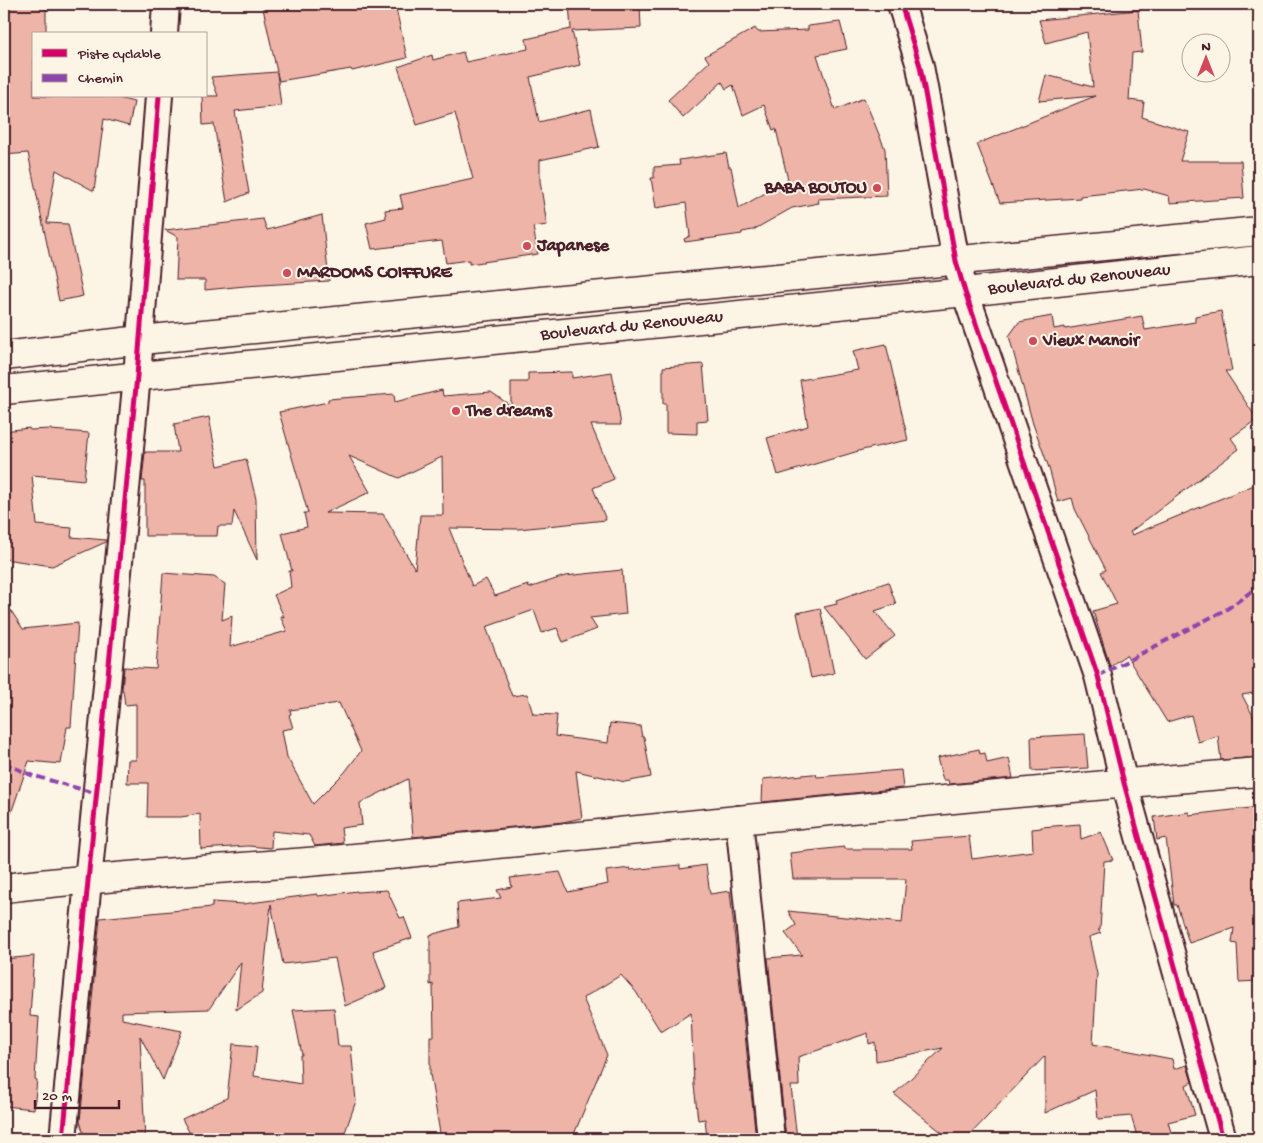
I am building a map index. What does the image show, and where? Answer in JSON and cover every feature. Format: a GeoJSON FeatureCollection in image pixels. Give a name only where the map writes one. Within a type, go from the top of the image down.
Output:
{"type":"FeatureCollection","features":[{"type":"Feature","properties":{"kind":"main road","name":"Boulevard du Renouveau"},"geometry":{"type":"LineString","coordinates":[[4,356],[140,340],[1259,231]]}},
{"type":"Feature","properties":{"kind":"main road","name":"Boulevard du Renouveau"},"geometry":{"type":"LineString","coordinates":[[4,390],[965,292],[1259,260]]}},
{"type":"Feature","properties":{"kind":"main road"},"geometry":{"type":"LineString","coordinates":[[4,888],[88,878],[403,854],[739,819],[1259,772]]}},
{"type":"Feature","properties":{"kind":"street"},"geometry":{"type":"LineString","coordinates":[[164,32],[166,4]]}},
{"type":"Feature","properties":{"kind":"street"},"geometry":{"type":"LineString","coordinates":[[900,4],[920,66],[956,261],[965,292],[1098,676],[1124,783],[1223,1139]]}},
{"type":"Feature","properties":{"kind":"street"},"geometry":{"type":"LineString","coordinates":[[63,1139],[137,376],[159,98]]}},
{"type":"Feature","properties":{"kind":"street"},"geometry":{"type":"LineString","coordinates":[[739,819],[771,1139]]}},
{"type":"Feature","properties":{"kind":"building"},"geometry":{"type":"Polygon","coordinates":[[[4,4],[46,4],[46,32],[32,32],[32,98],[119,98],[134,102],[129,126],[104,119],[94,191],[56,170],[47,223],[68,224],[83,296],[59,301],[28,153],[4,155],[4,4]]]}},
{"type":"Feature","properties":{"kind":"building"},"geometry":{"type":"Polygon","coordinates":[[[262,4],[395,4],[407,58],[352,71],[351,69],[279,81],[277,73],[281,106],[235,111],[249,193],[227,202],[214,124],[203,125],[202,98],[218,96],[211,77],[277,72],[262,4]]]}},
{"type":"Feature","properties":{"kind":"building"},"geometry":{"type":"Polygon","coordinates":[[[569,4],[640,4],[641,28],[572,31],[580,65],[530,77],[539,122],[591,109],[599,147],[540,160],[540,181],[547,225],[533,227],[538,254],[469,264],[469,260],[446,263],[442,241],[372,249],[366,223],[386,218],[385,210],[403,208],[400,195],[473,179],[455,113],[417,125],[398,67],[432,55],[433,60],[463,52],[466,62],[528,49],[526,39],[571,29],[569,4]]]}},
{"type":"Feature","properties":{"kind":"building"},"geometry":{"type":"Polygon","coordinates":[[[1138,10],[1142,52],[1132,53],[1129,100],[1144,102],[1142,117],[1189,132],[1180,161],[1241,161],[1244,198],[1170,203],[1169,196],[1144,189],[1080,196],[1080,198],[1000,203],[977,144],[1095,96],[1039,101],[1046,75],[1093,87],[1087,32],[1046,43],[1039,20],[1138,10]]]}},
{"type":"Feature","properties":{"kind":"building"},"geometry":{"type":"Polygon","coordinates":[[[840,22],[847,49],[817,55],[835,110],[864,98],[885,149],[887,196],[818,199],[819,203],[792,208],[753,230],[742,232],[742,234],[685,242],[684,239],[690,236],[686,203],[656,208],[651,178],[654,178],[654,167],[680,165],[679,160],[726,153],[729,167],[731,167],[739,208],[788,180],[776,129],[773,130],[764,105],[743,115],[733,85],[726,89],[722,82],[683,118],[668,100],[709,62],[705,56],[755,28],[758,32],[808,30],[808,26],[840,22]]]}},
{"type":"Feature","properties":{"kind":"building"},"geometry":{"type":"Polygon","coordinates":[[[322,215],[329,281],[205,290],[205,280],[176,280],[178,237],[165,230],[263,219],[267,230],[322,215]]]}},
{"type":"Feature","properties":{"kind":"building"},"geometry":{"type":"Polygon","coordinates":[[[1221,311],[1232,371],[1225,371],[1257,419],[1231,438],[1239,449],[1130,532],[1132,535],[1259,483],[1259,692],[1242,695],[1259,727],[1259,757],[1221,760],[1218,736],[1198,742],[1191,715],[1167,722],[1126,655],[1110,666],[1093,611],[1117,604],[1101,572],[1106,570],[1075,509],[1072,498],[1058,502],[1049,468],[1033,424],[1009,336],[1019,322],[1052,316],[1054,329],[1065,327],[1065,329],[1142,316],[1145,330],[1195,322],[1195,316],[1221,311]]]}},
{"type":"Feature","properties":{"kind":"building"},"geometry":{"type":"Polygon","coordinates":[[[886,344],[908,440],[862,450],[778,475],[767,438],[808,426],[800,380],[858,370],[853,351],[886,344]]]}},
{"type":"Feature","properties":{"kind":"building"},"geometry":{"type":"Polygon","coordinates":[[[703,364],[708,420],[697,421],[697,434],[666,433],[666,404],[663,404],[663,367],[703,364]]]}},
{"type":"Feature","properties":{"kind":"building"},"geometry":{"type":"Polygon","coordinates":[[[572,372],[572,378],[612,372],[621,425],[591,425],[614,479],[593,488],[606,520],[519,529],[449,528],[472,586],[486,579],[495,596],[528,585],[529,588],[565,576],[622,570],[626,614],[590,618],[597,629],[563,642],[557,628],[542,633],[534,610],[486,627],[512,696],[527,694],[533,714],[557,715],[555,736],[608,743],[610,723],[640,726],[642,737],[644,737],[651,777],[625,782],[576,771],[582,818],[563,822],[413,837],[408,779],[360,803],[362,825],[341,828],[343,843],[315,846],[309,835],[272,831],[271,848],[248,846],[201,849],[200,814],[181,817],[147,817],[148,783],[127,783],[128,760],[136,760],[136,704],[125,705],[122,690],[124,667],[156,669],[163,573],[214,577],[225,584],[222,620],[232,616],[230,647],[287,631],[280,616],[284,617],[274,595],[291,587],[289,571],[292,571],[282,533],[307,527],[304,513],[308,513],[279,412],[328,402],[328,399],[394,394],[395,402],[442,390],[443,396],[491,392],[511,406],[511,382],[528,382],[528,373],[572,372]],[[349,456],[370,492],[325,513],[383,514],[415,569],[420,515],[443,515],[442,457],[399,478],[349,456]],[[339,703],[290,710],[291,714],[289,715],[293,728],[282,730],[287,757],[313,804],[345,772],[361,751],[339,703]]]}},
{"type":"Feature","properties":{"kind":"building"},"geometry":{"type":"Polygon","coordinates":[[[209,417],[218,466],[246,459],[256,499],[257,560],[234,511],[232,526],[218,526],[217,536],[145,536],[145,481],[142,481],[145,452],[178,452],[174,424],[209,417]]]}},
{"type":"Feature","properties":{"kind":"building"},"geometry":{"type":"Polygon","coordinates":[[[29,428],[30,430],[51,429],[89,433],[84,480],[32,475],[37,525],[72,528],[71,537],[106,540],[106,542],[52,566],[4,559],[9,505],[4,506],[4,431],[29,428]]]}},
{"type":"Feature","properties":{"kind":"building"},"geometry":{"type":"Polygon","coordinates":[[[888,582],[896,604],[875,611],[895,636],[865,659],[824,607],[837,604],[836,600],[888,582]]]}},
{"type":"Feature","properties":{"kind":"building"},"geometry":{"type":"Polygon","coordinates":[[[4,600],[23,629],[78,623],[71,727],[67,727],[61,764],[29,761],[7,825],[4,824],[4,600]]]}},
{"type":"Feature","properties":{"kind":"building"},"geometry":{"type":"Polygon","coordinates":[[[820,608],[834,673],[811,678],[797,613],[820,608]]]}},
{"type":"Feature","properties":{"kind":"building"},"geometry":{"type":"Polygon","coordinates":[[[1085,734],[1088,768],[1032,771],[1031,737],[1085,734]]]}},
{"type":"Feature","properties":{"kind":"building"},"geometry":{"type":"Polygon","coordinates":[[[979,749],[980,754],[985,753],[987,763],[1009,758],[1013,778],[949,784],[948,780],[943,780],[937,758],[979,749]]]}},
{"type":"Feature","properties":{"kind":"building"},"geometry":{"type":"Polygon","coordinates":[[[901,770],[903,788],[762,802],[763,779],[812,774],[816,774],[817,777],[901,770]]]}},
{"type":"Feature","properties":{"kind":"building"},"geometry":{"type":"Polygon","coordinates":[[[1259,807],[1259,981],[1239,982],[1237,944],[1232,943],[1234,928],[1189,943],[1177,905],[1174,905],[1166,838],[1157,840],[1154,817],[1189,812],[1189,815],[1259,807]]]}},
{"type":"Feature","properties":{"kind":"building"},"geometry":{"type":"Polygon","coordinates":[[[1080,824],[1081,839],[1101,832],[1113,860],[1104,861],[1100,930],[1098,930],[1101,933],[1089,937],[1097,974],[1093,1044],[1172,1059],[1174,1069],[1187,1065],[1192,1082],[1186,1085],[1195,1115],[1168,1122],[1173,1139],[1138,1139],[1131,1116],[1098,1119],[1095,1090],[1045,1113],[1045,1056],[966,1139],[950,1139],[894,1094],[943,1048],[876,1061],[875,1042],[869,1044],[868,1033],[798,1057],[799,1086],[791,1086],[797,1139],[786,1139],[768,958],[802,955],[785,933],[796,925],[788,911],[902,923],[906,879],[793,879],[790,853],[844,847],[845,849],[912,849],[911,841],[969,836],[972,859],[1033,851],[1032,829],[1080,824]]]}},
{"type":"Feature","properties":{"kind":"building"},"geometry":{"type":"Polygon","coordinates":[[[680,865],[680,869],[706,865],[710,894],[730,891],[756,1139],[707,1139],[705,1119],[698,1120],[694,1085],[691,1013],[661,1032],[636,992],[621,975],[583,998],[607,1055],[572,1139],[441,1139],[430,1074],[430,1036],[434,1036],[433,984],[430,985],[430,935],[459,927],[457,903],[501,898],[497,890],[512,887],[510,878],[560,872],[568,892],[608,884],[606,871],[680,865]]]}},
{"type":"Feature","properties":{"kind":"building"},"geometry":{"type":"Polygon","coordinates":[[[387,890],[400,918],[404,917],[412,938],[373,951],[386,988],[345,1006],[335,958],[283,964],[271,904],[262,993],[236,1010],[241,962],[209,1009],[122,1012],[122,1019],[182,1031],[163,1080],[140,1036],[145,1139],[85,1139],[80,1121],[100,918],[212,907],[212,902],[243,904],[317,894],[318,896],[357,891],[387,890]]]}},
{"type":"Feature","properties":{"kind":"building"},"geometry":{"type":"Polygon","coordinates":[[[34,956],[30,1016],[39,1017],[34,1109],[4,1106],[4,959],[34,956]]]}},
{"type":"Feature","properties":{"kind":"building"},"geometry":{"type":"Polygon","coordinates":[[[334,1008],[338,1046],[351,1046],[356,1101],[343,1138],[310,1134],[310,1139],[193,1139],[182,1119],[227,1098],[233,1044],[257,1046],[254,1076],[301,1084],[300,1055],[302,1055],[293,1010],[334,1008]]]}},
{"type":"Feature","properties":{"kind":"marked path"},"geometry":{"type":"LineString","coordinates":[[1098,676],[1227,609],[1259,586]]}},
{"type":"Feature","properties":{"kind":"marked path"},"geometry":{"type":"LineString","coordinates":[[4,763],[31,775],[98,794]]}},
{"type":"Feature","properties":{"kind":"cycle path"},"geometry":{"type":"LineString","coordinates":[[901,4],[920,66],[956,261],[965,292],[1098,676],[1124,783],[1223,1139]]}},
{"type":"Feature","properties":{"kind":"cycle path"},"geometry":{"type":"LineString","coordinates":[[63,1139],[137,376],[159,98]]}},
{"type":"Feature","properties":{"kind":"place","name":"BABA BOUTOU"},"geometry":{"type":"Point","coordinates":[877,188]}},
{"type":"Feature","properties":{"kind":"place","name":"Japanese"},"geometry":{"type":"Point","coordinates":[527,246]}},
{"type":"Feature","properties":{"kind":"place","name":"MARDOMS COIFFURE"},"geometry":{"type":"Point","coordinates":[287,273]}},
{"type":"Feature","properties":{"kind":"place","name":"Vieux Manoir"},"geometry":{"type":"Point","coordinates":[1033,341]}},
{"type":"Feature","properties":{"kind":"place","name":"The dreams"},"geometry":{"type":"Point","coordinates":[456,411]}}]}
